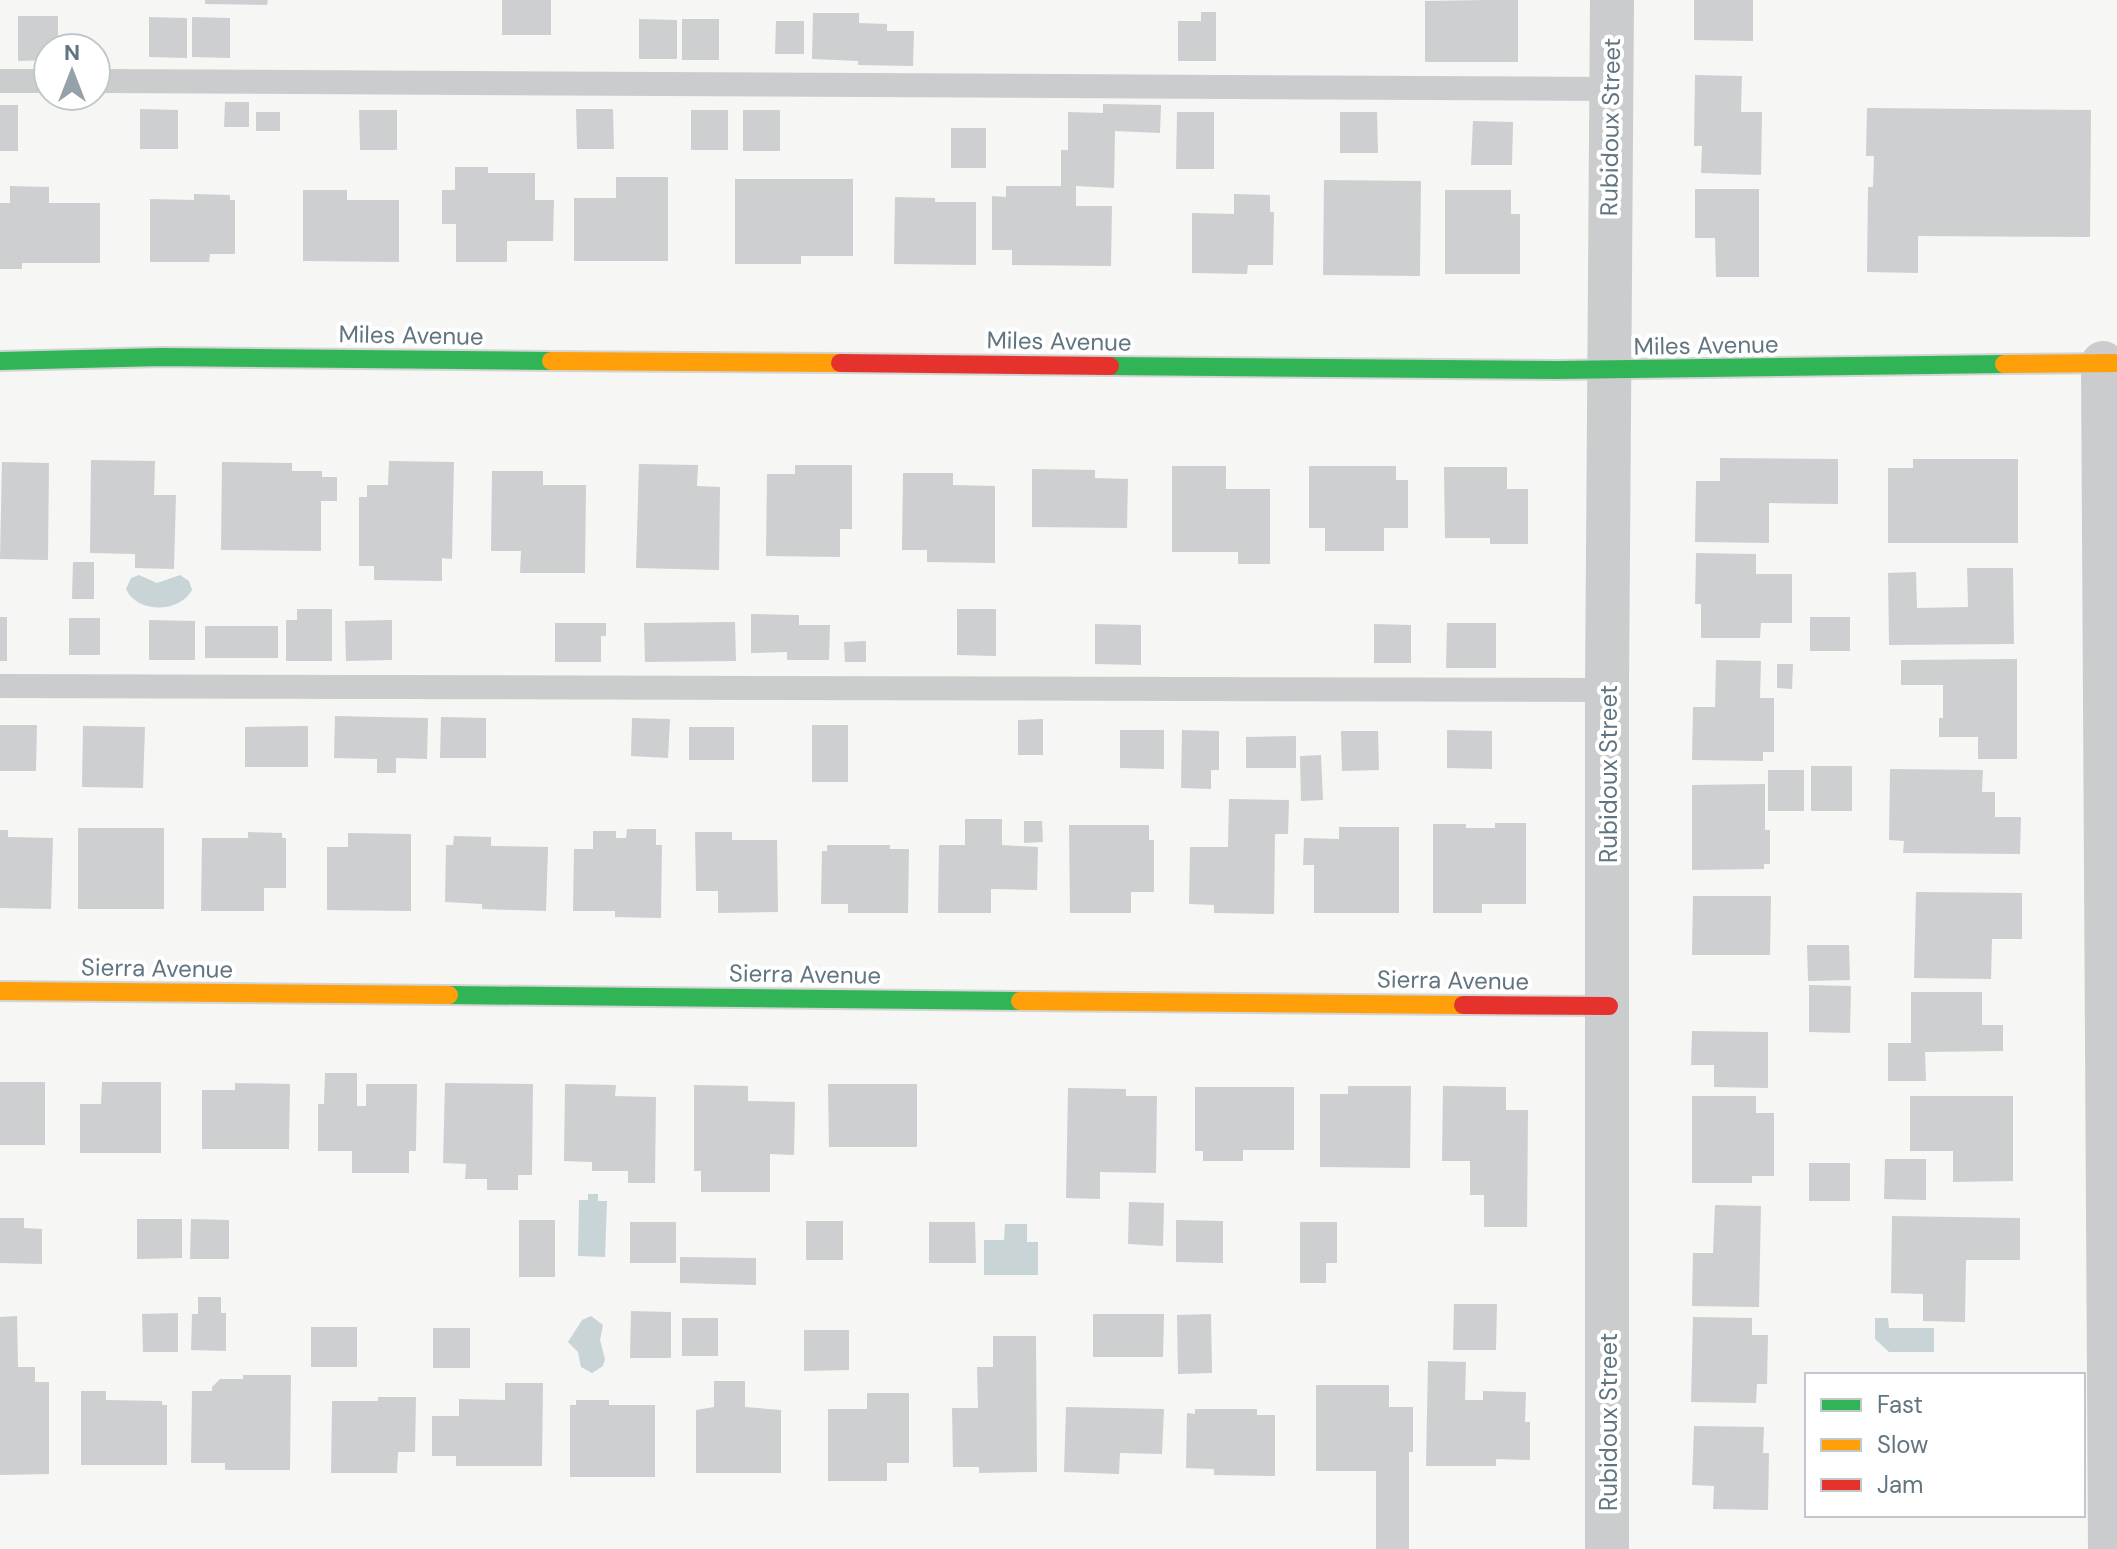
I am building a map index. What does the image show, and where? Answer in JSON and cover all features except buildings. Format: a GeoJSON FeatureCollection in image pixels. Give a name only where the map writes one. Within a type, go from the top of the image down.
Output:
{"type":"FeatureCollection","features":[{"type":"Feature","properties":{"kind":"street","name":"Rubidoux Street"},"geometry":{"type":"LineString","coordinates":[[1607,1549],[1607,690],[1612,0]]}},
{"type":"Feature","properties":{"kind":"street","name":"Miles Avenue"},"geometry":{"type":"LineString","coordinates":[[0,361],[161,357],[1609,370],[2110,363]]}},
{"type":"Feature","properties":{"kind":"street"},"geometry":{"type":"LineString","coordinates":[[2110,363],[2110,1549]]}},
{"type":"Feature","properties":{"kind":"street","name":"Sierra Avenue"},"geometry":{"type":"LineString","coordinates":[[0,991],[1609,1006]]}},
{"type":"Feature","properties":{"kind":"lane"},"geometry":{"type":"LineString","coordinates":[[0,81],[32,81]]}},
{"type":"Feature","properties":{"kind":"lane"},"geometry":{"type":"LineString","coordinates":[[112,81],[1610,89]]}},
{"type":"Feature","properties":{"kind":"lane"},"geometry":{"type":"LineString","coordinates":[[0,686],[1607,690]]}},
{"type":"Feature","properties":{"kind":"shaded area"},"geometry":{"type":"Polygon","coordinates":[[[139,575],[157,583],[180,575],[189,581],[192,590],[178,603],[159,608],[149,606],[139,603],[126,589],[131,578],[139,575]]]}},
{"type":"Feature","properties":{"kind":"shaded area"},"geometry":{"type":"Polygon","coordinates":[[[588,1194],[598,1194],[598,1201],[607,1201],[605,1257],[578,1256],[579,1200],[588,1200],[588,1194]]]}},
{"type":"Feature","properties":{"kind":"shaded area"},"geometry":{"type":"Polygon","coordinates":[[[1005,1224],[1027,1224],[1027,1242],[1038,1242],[1038,1275],[984,1275],[984,1240],[1004,1240],[1005,1224]]]}},
{"type":"Feature","properties":{"kind":"shaded area"},"geometry":{"type":"Polygon","coordinates":[[[591,1316],[603,1325],[600,1340],[605,1359],[603,1366],[592,1373],[581,1367],[578,1352],[568,1342],[582,1320],[591,1316]]]}},
{"type":"Feature","properties":{"kind":"shaded area"},"geometry":{"type":"Polygon","coordinates":[[[1875,1318],[1888,1318],[1889,1328],[1934,1328],[1934,1352],[1889,1352],[1875,1339],[1875,1318]]]}},
{"type":"Feature","properties":{"kind":"traffic: fast"},"geometry":{"type":"LineString","coordinates":[[0,361],[161,357],[551,361]]}},
{"type":"Feature","properties":{"kind":"traffic: fast"},"geometry":{"type":"LineString","coordinates":[[1110,366],[1557,370],[2004,364]]}},
{"type":"Feature","properties":{"kind":"traffic: fast"},"geometry":{"type":"LineString","coordinates":[[449,995],[1020,1001]]}},
{"type":"Feature","properties":{"kind":"traffic: slow"},"geometry":{"type":"LineString","coordinates":[[551,361],[840,363]]}},
{"type":"Feature","properties":{"kind":"traffic: slow"},"geometry":{"type":"LineString","coordinates":[[2004,364],[2117,363]]}},
{"type":"Feature","properties":{"kind":"traffic: slow"},"geometry":{"type":"LineString","coordinates":[[0,991],[449,995]]}},
{"type":"Feature","properties":{"kind":"traffic: slow"},"geometry":{"type":"LineString","coordinates":[[1020,1001],[1463,1005]]}},
{"type":"Feature","properties":{"kind":"traffic: jam"},"geometry":{"type":"LineString","coordinates":[[840,363],[1110,366]]}},
{"type":"Feature","properties":{"kind":"traffic: jam"},"geometry":{"type":"LineString","coordinates":[[1463,1005],[1609,1006]]}}]}
